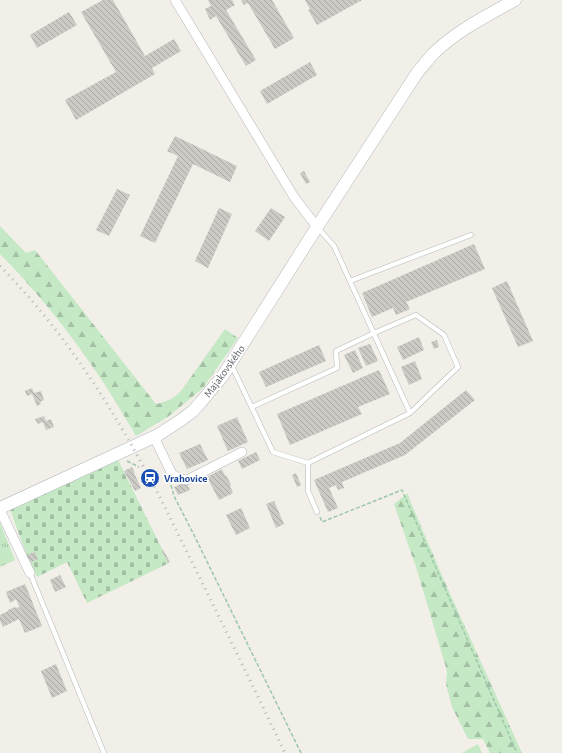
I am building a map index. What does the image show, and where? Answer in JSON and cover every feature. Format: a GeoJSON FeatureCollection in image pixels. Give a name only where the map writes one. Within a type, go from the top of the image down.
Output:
{"type":"FeatureCollection","features":[{"type":"Feature","properties":{"kind":"street"},"geometry":{"type":"LineString","coordinates":[[175,0],[294,197],[317,227]]}},
{"type":"Feature","properties":{"kind":"street","name":"Majakovského"},"geometry":{"type":"LineString","coordinates":[[0,509],[154,437],[175,425],[193,411],[212,390],[231,364],[410,83],[435,52],[456,35],[515,0]]}},
{"type":"Feature","properties":{"kind":"street"},"geometry":{"type":"LineString","coordinates":[[154,437],[172,474],[179,479],[187,480],[242,452]]}},
{"type":"Feature","properties":{"kind":"street"},"geometry":{"type":"LineString","coordinates":[[0,509],[30,573]]}},
{"type":"Feature","properties":{"kind":"lane"},"geometry":{"type":"LineString","coordinates":[[317,227],[334,246],[410,413]]}},
{"type":"Feature","properties":{"kind":"lane"},"geometry":{"type":"LineString","coordinates":[[350,282],[470,235]]}},
{"type":"Feature","properties":{"kind":"lane"},"geometry":{"type":"LineString","coordinates":[[231,364],[273,452],[308,462],[410,413],[458,367],[444,335],[416,315],[336,351],[337,368],[252,407]]}},
{"type":"Feature","properties":{"kind":"lane"},"geometry":{"type":"LineString","coordinates":[[308,462],[308,491],[318,512]]}},
{"type":"Feature","properties":{"kind":"lane"},"geometry":{"type":"LineString","coordinates":[[30,573],[104,753]]}},
{"type":"Feature","properties":{"kind":"path"},"geometry":{"type":"LineString","coordinates":[[172,474],[170,480],[174,496],[301,753]]}},
{"type":"Feature","properties":{"kind":"path"},"geometry":{"type":"LineString","coordinates":[[318,512],[322,522],[402,490],[517,753]]}},
{"type":"Feature","properties":{"kind":"green space"},"geometry":{"type":"Polygon","coordinates":[[[0,226],[26,253],[35,250],[156,404],[176,396],[181,391],[225,329],[238,338],[203,388],[169,416],[136,436],[91,363],[74,340],[39,296],[0,254],[0,226]]]}},
{"type":"Feature","properties":{"kind":"green space"},"geometry":{"type":"Polygon","coordinates":[[[118,460],[169,563],[87,603],[67,562],[37,577],[27,556],[10,509],[118,460]]]}},
{"type":"Feature","properties":{"kind":"green space"},"geometry":{"type":"Polygon","coordinates":[[[408,493],[443,578],[522,753],[490,753],[483,739],[468,739],[452,707],[446,684],[447,672],[445,664],[417,570],[394,504],[408,493]]]}},
{"type":"Feature","properties":{"kind":"green space"},"geometry":{"type":"Polygon","coordinates":[[[0,523],[15,560],[0,567],[0,523]]]}},
{"type":"Feature","properties":{"kind":"green space"},"geometry":{"type":"Polygon","coordinates":[[[478,744],[482,753],[462,753],[478,744]]]}},
{"type":"Feature","properties":{"kind":"building"},"geometry":{"type":"Polygon","coordinates":[[[103,0],[113,0],[145,56],[174,39],[181,51],[152,68],[155,74],[76,120],[65,100],[116,72],[81,12],[103,0]]]}},
{"type":"Feature","properties":{"kind":"building"},"geometry":{"type":"Polygon","coordinates":[[[208,0],[232,0],[235,5],[226,10],[256,60],[246,66],[216,16],[210,20],[205,9],[211,6],[208,0]]]}},
{"type":"Feature","properties":{"kind":"building"},"geometry":{"type":"Polygon","coordinates":[[[241,0],[272,0],[294,38],[275,49],[248,3],[244,5],[241,0]]]}},
{"type":"Feature","properties":{"kind":"building"},"geometry":{"type":"Polygon","coordinates":[[[305,0],[362,0],[317,25],[308,10],[310,9],[305,0]]]}},
{"type":"Feature","properties":{"kind":"building"},"geometry":{"type":"Polygon","coordinates":[[[69,12],[77,25],[37,48],[30,35],[69,12]]]}},
{"type":"Feature","properties":{"kind":"building"},"geometry":{"type":"Polygon","coordinates":[[[310,62],[317,75],[267,104],[260,91],[310,62]]]}},
{"type":"Feature","properties":{"kind":"building"},"geometry":{"type":"Polygon","coordinates":[[[175,136],[237,166],[230,182],[193,164],[155,243],[140,236],[178,156],[167,151],[175,136]]]}},
{"type":"Feature","properties":{"kind":"building"},"geometry":{"type":"Polygon","coordinates":[[[304,171],[310,182],[306,184],[300,173],[304,171]]]}},
{"type":"Feature","properties":{"kind":"building"},"geometry":{"type":"Polygon","coordinates":[[[117,189],[130,195],[109,236],[96,230],[117,189]]]}},
{"type":"Feature","properties":{"kind":"building"},"geometry":{"type":"Polygon","coordinates":[[[219,208],[232,214],[208,268],[195,261],[219,208]]]}},
{"type":"Feature","properties":{"kind":"building"},"geometry":{"type":"Polygon","coordinates":[[[271,208],[285,217],[269,241],[255,231],[271,208]]]}},
{"type":"Feature","properties":{"kind":"building"},"geometry":{"type":"Polygon","coordinates":[[[474,244],[485,269],[406,302],[410,309],[396,315],[393,308],[372,317],[362,293],[474,244]]]}},
{"type":"Feature","properties":{"kind":"building"},"geometry":{"type":"Polygon","coordinates":[[[507,281],[533,341],[518,347],[492,288],[507,281]]]}},
{"type":"Feature","properties":{"kind":"building"},"geometry":{"type":"Polygon","coordinates":[[[419,337],[424,350],[403,360],[397,347],[419,337]]]}},
{"type":"Feature","properties":{"kind":"building"},"geometry":{"type":"Polygon","coordinates":[[[437,340],[439,347],[434,349],[431,342],[437,340]]]}},
{"type":"Feature","properties":{"kind":"building"},"geometry":{"type":"Polygon","coordinates":[[[370,344],[378,361],[366,366],[358,348],[370,344]]]}},
{"type":"Feature","properties":{"kind":"building"},"geometry":{"type":"Polygon","coordinates":[[[319,345],[326,361],[266,387],[259,372],[319,345]]]}},
{"type":"Feature","properties":{"kind":"building"},"geometry":{"type":"Polygon","coordinates":[[[355,350],[363,368],[353,373],[344,355],[355,350]]]}},
{"type":"Feature","properties":{"kind":"building"},"geometry":{"type":"Polygon","coordinates":[[[415,361],[422,379],[409,385],[401,367],[415,361]]]}},
{"type":"Feature","properties":{"kind":"building"},"geometry":{"type":"Polygon","coordinates":[[[379,370],[390,394],[358,407],[362,414],[290,445],[277,414],[379,370]]]}},
{"type":"Feature","properties":{"kind":"building"},"geometry":{"type":"Polygon","coordinates":[[[32,388],[34,393],[41,391],[44,400],[37,406],[32,394],[27,396],[25,391],[32,388]]]}},
{"type":"Feature","properties":{"kind":"building"},"geometry":{"type":"Polygon","coordinates":[[[466,390],[475,400],[405,455],[342,482],[344,488],[338,490],[336,485],[329,488],[338,508],[328,512],[314,480],[400,443],[466,390]]]}},
{"type":"Feature","properties":{"kind":"building"},"geometry":{"type":"Polygon","coordinates":[[[44,416],[46,421],[51,419],[54,427],[46,430],[43,422],[38,424],[35,419],[44,416]]]}},
{"type":"Feature","properties":{"kind":"building"},"geometry":{"type":"Polygon","coordinates":[[[237,417],[248,442],[228,451],[217,426],[237,417]]]}},
{"type":"Feature","properties":{"kind":"building"},"geometry":{"type":"Polygon","coordinates":[[[200,444],[208,460],[187,469],[179,453],[200,444]]]}},
{"type":"Feature","properties":{"kind":"building"},"geometry":{"type":"Polygon","coordinates":[[[256,452],[260,460],[242,469],[238,461],[256,452]]]}},
{"type":"Feature","properties":{"kind":"building"},"geometry":{"type":"Polygon","coordinates":[[[132,467],[141,488],[135,491],[124,471],[132,467]]]}},
{"type":"Feature","properties":{"kind":"building"},"geometry":{"type":"Polygon","coordinates":[[[222,469],[231,485],[230,486],[233,493],[219,500],[207,477],[222,469]]]}},
{"type":"Feature","properties":{"kind":"building"},"geometry":{"type":"Polygon","coordinates":[[[296,473],[301,485],[297,487],[292,475],[296,473]]]}},
{"type":"Feature","properties":{"kind":"building"},"geometry":{"type":"Polygon","coordinates":[[[186,482],[190,490],[178,495],[174,487],[186,482]]]}},
{"type":"Feature","properties":{"kind":"building"},"geometry":{"type":"Polygon","coordinates":[[[274,501],[284,524],[276,528],[266,504],[274,501]]]}},
{"type":"Feature","properties":{"kind":"building"},"geometry":{"type":"Polygon","coordinates":[[[241,508],[250,528],[236,535],[226,515],[241,508]]]}},
{"type":"Feature","properties":{"kind":"building"},"geometry":{"type":"Polygon","coordinates":[[[163,550],[170,562],[168,563],[162,551],[163,550]]]}},
{"type":"Feature","properties":{"kind":"building"},"geometry":{"type":"Polygon","coordinates":[[[35,552],[38,559],[31,562],[27,555],[35,552]]]}},
{"type":"Feature","properties":{"kind":"building"},"geometry":{"type":"Polygon","coordinates":[[[60,575],[66,587],[55,592],[50,580],[60,575]]]}},
{"type":"Feature","properties":{"kind":"building"},"geometry":{"type":"Polygon","coordinates":[[[25,584],[42,626],[25,633],[19,619],[3,627],[0,621],[0,615],[15,607],[19,607],[24,617],[16,599],[10,603],[6,592],[25,584]]]}},
{"type":"Feature","properties":{"kind":"building"},"geometry":{"type":"Polygon","coordinates":[[[56,664],[67,691],[52,698],[41,671],[56,664]]]}},
{"type":"Feature","properties":{"kind":"railway"},"geometry":{"type":"LineString","coordinates":[[0,266],[43,314],[63,340],[82,366],[117,420],[165,507],[285,753]]}},
{"type":"Feature","properties":{"kind":"place","name":"Vrahovice"},"geometry":{"type":"Point","coordinates":[150,478]}}]}
